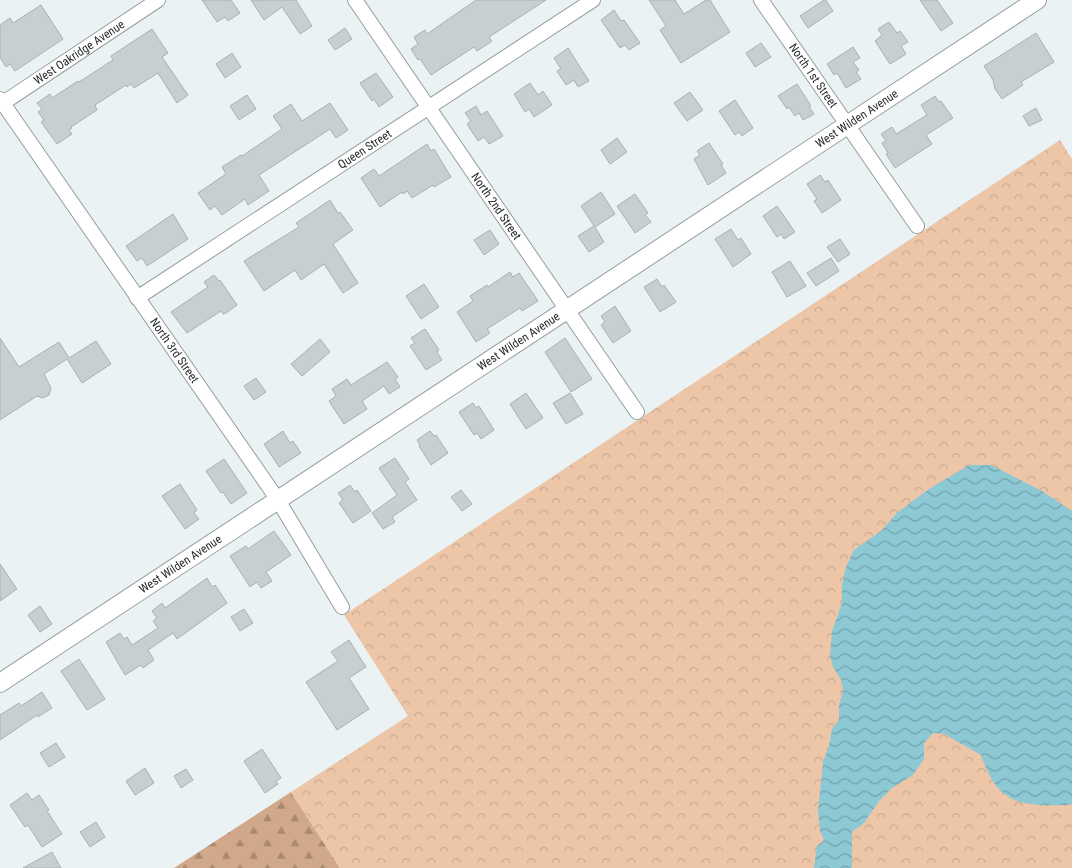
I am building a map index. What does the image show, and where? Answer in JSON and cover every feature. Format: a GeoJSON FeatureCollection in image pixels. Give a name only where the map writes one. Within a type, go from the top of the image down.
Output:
{"type":"FeatureCollection","features":[{"type":"Feature","properties":{"kind":"street","name":"West Oakridge Avenue"},"geometry":{"type":"LineString","coordinates":[[1,102],[158,0]]}},
{"type":"Feature","properties":{"kind":"street","name":"North 2nd Street"},"geometry":{"type":"LineString","coordinates":[[355,0],[637,412]]}},
{"type":"Feature","properties":{"kind":"street","name":"Queen Street"},"geometry":{"type":"LineString","coordinates":[[137,298],[593,0]]}},
{"type":"Feature","properties":{"kind":"street","name":"North 1st Street"},"geometry":{"type":"LineString","coordinates":[[761,0],[917,226]]}},
{"type":"Feature","properties":{"kind":"street","name":"West Wilden Avenue"},"geometry":{"type":"LineString","coordinates":[[0,683],[1037,0]]}},
{"type":"Feature","properties":{"kind":"street","name":"North 3rd Street"},"geometry":{"type":"LineString","coordinates":[[1,102],[278,500],[342,607]]}},
{"type":"Feature","properties":{"kind":"green space"},"geometry":{"type":"Polygon","coordinates":[[[1060,140],[1072,159],[1072,868],[340,868],[291,792],[408,716],[344,615],[1060,140]]]}},
{"type":"Feature","properties":{"kind":"green space"},"geometry":{"type":"Polygon","coordinates":[[[291,792],[340,868],[174,868],[291,792]]]}},
{"type":"Feature","properties":{"kind":"water"},"geometry":{"type":"Polygon","coordinates":[[[969,465],[991,465],[1042,491],[1072,511],[1072,804],[1036,805],[1013,799],[1003,793],[995,784],[981,755],[944,734],[933,733],[924,743],[924,759],[913,775],[892,788],[879,801],[864,823],[852,832],[852,868],[814,868],[817,846],[824,840],[820,831],[818,811],[823,762],[829,746],[832,729],[839,720],[839,706],[843,689],[830,656],[832,631],[842,603],[842,584],[846,567],[854,550],[881,531],[898,512],[929,489],[969,465]]]}},
{"type":"Feature","properties":{"kind":"building"},"geometry":{"type":"Polygon","coordinates":[[[202,0],[231,0],[240,13],[228,21],[225,17],[217,22],[202,0]]]}},
{"type":"Feature","properties":{"kind":"building"},"geometry":{"type":"Polygon","coordinates":[[[251,0],[296,0],[312,26],[300,34],[282,7],[264,20],[251,0]]]}},
{"type":"Feature","properties":{"kind":"building"},"geometry":{"type":"Polygon","coordinates":[[[476,0],[546,0],[489,37],[492,41],[477,51],[474,47],[431,75],[411,49],[418,44],[414,37],[425,30],[427,34],[476,0]]]}},
{"type":"Feature","properties":{"kind":"building"},"geometry":{"type":"Polygon","coordinates":[[[649,0],[675,0],[684,14],[706,0],[710,0],[730,32],[681,63],[660,30],[666,26],[649,0]]]}},
{"type":"Feature","properties":{"kind":"building"},"geometry":{"type":"Polygon","coordinates":[[[826,0],[833,11],[808,28],[800,16],[826,0]]]}},
{"type":"Feature","properties":{"kind":"building"},"geometry":{"type":"Polygon","coordinates":[[[920,0],[937,0],[953,23],[941,31],[920,0]]]}},
{"type":"Feature","properties":{"kind":"building"},"geometry":{"type":"Polygon","coordinates":[[[41,5],[63,39],[15,71],[10,64],[6,67],[0,57],[0,25],[10,18],[13,23],[41,5]]]}},
{"type":"Feature","properties":{"kind":"building"},"geometry":{"type":"Polygon","coordinates":[[[614,10],[621,21],[624,20],[640,43],[629,50],[625,45],[620,48],[601,20],[614,10]]]}},
{"type":"Feature","properties":{"kind":"building"},"geometry":{"type":"Polygon","coordinates":[[[889,22],[897,33],[900,31],[908,42],[901,46],[906,54],[890,64],[875,41],[882,35],[878,29],[889,22]]]}},
{"type":"Feature","properties":{"kind":"building"},"geometry":{"type":"Polygon","coordinates":[[[345,28],[352,39],[335,50],[328,40],[345,28]]]}},
{"type":"Feature","properties":{"kind":"building"},"geometry":{"type":"Polygon","coordinates":[[[152,29],[168,53],[162,57],[188,95],[177,103],[158,73],[134,88],[131,84],[127,87],[126,85],[95,105],[97,110],[71,127],[69,130],[72,134],[57,144],[41,122],[44,120],[38,112],[42,109],[37,103],[50,94],[52,98],[79,82],[113,60],[111,56],[152,29]]]}},
{"type":"Feature","properties":{"kind":"building"},"geometry":{"type":"Polygon","coordinates":[[[1036,33],[1054,62],[1021,82],[1023,85],[1002,99],[984,66],[1036,33]]]}},
{"type":"Feature","properties":{"kind":"building"},"geometry":{"type":"Polygon","coordinates":[[[761,43],[771,57],[755,67],[746,53],[761,43]]]}},
{"type":"Feature","properties":{"kind":"building"},"geometry":{"type":"Polygon","coordinates":[[[853,47],[860,58],[853,62],[859,70],[856,72],[861,79],[846,88],[837,73],[834,75],[827,64],[853,47]]]}},
{"type":"Feature","properties":{"kind":"building"},"geometry":{"type":"Polygon","coordinates":[[[568,48],[589,81],[578,87],[574,80],[566,85],[557,71],[561,69],[554,58],[568,48]]]}},
{"type":"Feature","properties":{"kind":"building"},"geometry":{"type":"Polygon","coordinates":[[[232,53],[241,67],[225,78],[216,64],[232,53]]]}},
{"type":"Feature","properties":{"kind":"building"},"geometry":{"type":"Polygon","coordinates":[[[376,73],[393,97],[379,107],[374,99],[372,101],[360,83],[376,73]]]}},
{"type":"Feature","properties":{"kind":"building"},"geometry":{"type":"Polygon","coordinates":[[[530,83],[538,95],[543,91],[552,105],[534,117],[529,109],[525,112],[514,94],[530,83]]]}},
{"type":"Feature","properties":{"kind":"building"},"geometry":{"type":"Polygon","coordinates":[[[797,84],[814,114],[803,120],[799,113],[795,116],[789,107],[787,109],[778,96],[797,84]]]}},
{"type":"Feature","properties":{"kind":"building"},"geometry":{"type":"Polygon","coordinates":[[[690,92],[703,110],[687,121],[674,103],[690,92]]]}},
{"type":"Feature","properties":{"kind":"building"},"geometry":{"type":"Polygon","coordinates":[[[247,95],[256,109],[239,120],[230,106],[247,95]]]}},
{"type":"Feature","properties":{"kind":"building"},"geometry":{"type":"Polygon","coordinates":[[[935,96],[953,118],[926,135],[932,144],[895,168],[886,154],[888,153],[882,143],[886,141],[881,134],[892,127],[896,134],[927,115],[921,105],[935,96]]]}},
{"type":"Feature","properties":{"kind":"building"},"geometry":{"type":"Polygon","coordinates":[[[735,100],[753,128],[742,136],[739,132],[735,135],[719,111],[735,100]]]}},
{"type":"Feature","properties":{"kind":"building"},"geometry":{"type":"Polygon","coordinates":[[[330,103],[348,130],[336,138],[330,129],[259,175],[269,191],[248,205],[245,199],[222,215],[215,206],[210,210],[198,193],[226,174],[222,167],[282,129],[273,116],[291,104],[302,121],[330,103]]]}},
{"type":"Feature","properties":{"kind":"building"},"geometry":{"type":"Polygon","coordinates":[[[476,106],[481,115],[487,111],[503,136],[489,144],[484,137],[478,141],[467,124],[471,121],[465,113],[476,106]]]}},
{"type":"Feature","properties":{"kind":"building"},"geometry":{"type":"Polygon","coordinates":[[[1036,108],[1042,120],[1029,126],[1023,116],[1036,108]]]}},
{"type":"Feature","properties":{"kind":"building"},"geometry":{"type":"Polygon","coordinates":[[[617,138],[627,152],[610,164],[601,150],[617,138]]]}},
{"type":"Feature","properties":{"kind":"building"},"geometry":{"type":"Polygon","coordinates":[[[709,143],[723,164],[721,165],[726,173],[708,185],[694,159],[700,155],[697,151],[709,143]]]}},
{"type":"Feature","properties":{"kind":"building"},"geometry":{"type":"Polygon","coordinates":[[[427,144],[431,151],[434,149],[451,177],[412,198],[407,191],[403,194],[402,192],[380,207],[361,178],[374,169],[379,176],[427,144]]]}},
{"type":"Feature","properties":{"kind":"building"},"geometry":{"type":"Polygon","coordinates":[[[820,175],[825,182],[828,180],[841,200],[822,213],[814,201],[817,199],[807,184],[820,175]]]}},
{"type":"Feature","properties":{"kind":"building"},"geometry":{"type":"Polygon","coordinates":[[[601,192],[615,214],[595,227],[604,242],[589,252],[578,236],[594,226],[581,206],[601,192]]]}},
{"type":"Feature","properties":{"kind":"building"},"geometry":{"type":"Polygon","coordinates":[[[635,194],[648,213],[645,215],[651,222],[635,233],[617,206],[635,194]]]}},
{"type":"Feature","properties":{"kind":"building"},"geometry":{"type":"Polygon","coordinates":[[[330,200],[338,213],[340,212],[353,230],[333,244],[358,283],[343,293],[324,264],[301,280],[295,270],[264,291],[244,261],[299,227],[296,223],[330,200]]]}},
{"type":"Feature","properties":{"kind":"building"},"geometry":{"type":"Polygon","coordinates":[[[777,206],[795,232],[784,239],[781,234],[777,237],[763,216],[777,206]]]}},
{"type":"Feature","properties":{"kind":"building"},"geometry":{"type":"Polygon","coordinates":[[[173,214],[188,239],[147,266],[142,258],[137,261],[126,246],[173,214]]]}},
{"type":"Feature","properties":{"kind":"building"},"geometry":{"type":"Polygon","coordinates":[[[731,229],[738,240],[741,238],[751,254],[733,267],[715,239],[731,229]]]}},
{"type":"Feature","properties":{"kind":"building"},"geometry":{"type":"Polygon","coordinates":[[[490,230],[499,244],[484,255],[474,240],[490,230]]]}},
{"type":"Feature","properties":{"kind":"building"},"geometry":{"type":"Polygon","coordinates":[[[840,239],[850,254],[838,262],[827,247],[840,239]]]}},
{"type":"Feature","properties":{"kind":"building"},"geometry":{"type":"Polygon","coordinates":[[[831,258],[839,271],[816,286],[807,273],[831,258]]]}},
{"type":"Feature","properties":{"kind":"building"},"geometry":{"type":"Polygon","coordinates":[[[790,261],[806,286],[787,297],[772,272],[790,261]]]}},
{"type":"Feature","properties":{"kind":"building"},"geometry":{"type":"Polygon","coordinates":[[[510,272],[513,277],[519,273],[538,301],[522,311],[520,308],[487,329],[490,333],[476,342],[457,312],[473,301],[470,296],[487,285],[488,287],[510,272]]]}},
{"type":"Feature","properties":{"kind":"building"},"geometry":{"type":"Polygon","coordinates":[[[214,275],[220,280],[237,305],[226,313],[223,314],[221,311],[187,333],[171,312],[208,287],[204,282],[214,275]]]}},
{"type":"Feature","properties":{"kind":"building"},"geometry":{"type":"Polygon","coordinates":[[[657,279],[662,287],[664,285],[676,302],[660,312],[644,287],[657,279]]]}},
{"type":"Feature","properties":{"kind":"building"},"geometry":{"type":"Polygon","coordinates":[[[424,284],[439,307],[421,319],[406,296],[424,284]]]}},
{"type":"Feature","properties":{"kind":"building"},"geometry":{"type":"Polygon","coordinates":[[[615,306],[631,331],[613,343],[601,325],[605,322],[601,316],[615,306]]]}},
{"type":"Feature","properties":{"kind":"building"},"geometry":{"type":"Polygon","coordinates":[[[425,329],[439,350],[437,352],[442,360],[426,370],[410,346],[415,343],[411,338],[425,329]]]}},
{"type":"Feature","properties":{"kind":"building"},"geometry":{"type":"Polygon","coordinates":[[[0,338],[19,367],[59,342],[69,358],[96,341],[111,364],[82,383],[67,359],[44,374],[51,388],[49,395],[42,398],[37,396],[0,420],[0,338]]]}},
{"type":"Feature","properties":{"kind":"building"},"geometry":{"type":"Polygon","coordinates":[[[565,338],[592,379],[571,392],[545,352],[565,338]]]}},
{"type":"Feature","properties":{"kind":"building"},"geometry":{"type":"Polygon","coordinates":[[[320,339],[330,352],[302,376],[291,364],[320,339]]]}},
{"type":"Feature","properties":{"kind":"building"},"geometry":{"type":"Polygon","coordinates":[[[387,362],[398,377],[395,379],[400,387],[389,394],[384,386],[362,401],[367,409],[344,424],[329,401],[336,396],[332,389],[347,379],[351,385],[387,362]]]}},
{"type":"Feature","properties":{"kind":"building"},"geometry":{"type":"Polygon","coordinates":[[[256,378],[266,392],[254,400],[244,386],[256,378]]]}},
{"type":"Feature","properties":{"kind":"building"},"geometry":{"type":"Polygon","coordinates":[[[526,393],[543,418],[526,429],[510,404],[526,393]]]}},
{"type":"Feature","properties":{"kind":"building"},"geometry":{"type":"Polygon","coordinates":[[[570,393],[583,414],[566,424],[553,403],[570,393]]]}},
{"type":"Feature","properties":{"kind":"building"},"geometry":{"type":"Polygon","coordinates":[[[473,403],[476,408],[479,406],[494,430],[481,439],[477,433],[474,435],[459,412],[473,403]]]}},
{"type":"Feature","properties":{"kind":"building"},"geometry":{"type":"Polygon","coordinates":[[[283,431],[290,443],[293,441],[301,453],[279,467],[264,444],[283,431]]]}},
{"type":"Feature","properties":{"kind":"building"},"geometry":{"type":"Polygon","coordinates":[[[430,431],[434,436],[436,435],[448,453],[431,465],[417,440],[430,431]]]}},
{"type":"Feature","properties":{"kind":"building"},"geometry":{"type":"Polygon","coordinates":[[[395,458],[409,479],[405,482],[417,500],[392,517],[395,522],[383,529],[372,513],[397,495],[379,468],[395,458]]]}},
{"type":"Feature","properties":{"kind":"building"},"geometry":{"type":"Polygon","coordinates":[[[224,459],[247,493],[231,504],[206,471],[224,459]]]}},
{"type":"Feature","properties":{"kind":"building"},"geometry":{"type":"Polygon","coordinates":[[[180,484],[197,510],[194,513],[199,519],[185,529],[162,496],[180,484]]]}},
{"type":"Feature","properties":{"kind":"building"},"geometry":{"type":"Polygon","coordinates":[[[350,485],[355,492],[357,490],[371,511],[353,523],[339,503],[343,500],[338,493],[350,485]]]}},
{"type":"Feature","properties":{"kind":"building"},"geometry":{"type":"Polygon","coordinates":[[[461,490],[472,504],[462,511],[451,497],[461,490]]]}},
{"type":"Feature","properties":{"kind":"building"},"geometry":{"type":"Polygon","coordinates":[[[274,531],[291,555],[266,572],[272,581],[261,588],[257,582],[250,587],[230,556],[246,546],[248,549],[274,531]]]}},
{"type":"Feature","properties":{"kind":"building"},"geometry":{"type":"Polygon","coordinates":[[[0,564],[17,589],[0,601],[0,564]]]}},
{"type":"Feature","properties":{"kind":"building"},"geometry":{"type":"Polygon","coordinates":[[[207,578],[212,587],[215,585],[227,603],[177,639],[173,633],[148,650],[154,660],[143,668],[141,665],[125,675],[106,642],[120,633],[124,639],[127,637],[132,645],[158,628],[153,621],[157,618],[152,611],[162,603],[165,608],[207,578]]]}},
{"type":"Feature","properties":{"kind":"building"},"geometry":{"type":"Polygon","coordinates":[[[40,606],[52,624],[40,632],[28,615],[40,606]]]}},
{"type":"Feature","properties":{"kind":"building"},"geometry":{"type":"Polygon","coordinates":[[[244,609],[253,623],[240,631],[231,617],[244,609]]]}},
{"type":"Feature","properties":{"kind":"building"},"geometry":{"type":"Polygon","coordinates":[[[349,640],[366,667],[349,678],[369,709],[337,730],[306,682],[338,661],[331,652],[349,640]]]}},
{"type":"Feature","properties":{"kind":"building"},"geometry":{"type":"Polygon","coordinates":[[[79,659],[105,699],[87,710],[61,671],[79,659]]]}},
{"type":"Feature","properties":{"kind":"building"},"geometry":{"type":"Polygon","coordinates":[[[42,692],[52,708],[38,717],[37,715],[0,740],[0,715],[19,703],[21,706],[42,692]]]}},
{"type":"Feature","properties":{"kind":"building"},"geometry":{"type":"Polygon","coordinates":[[[56,743],[65,757],[49,767],[40,753],[56,743]]]}},
{"type":"Feature","properties":{"kind":"building"},"geometry":{"type":"Polygon","coordinates":[[[262,749],[281,778],[276,781],[278,784],[265,793],[244,761],[262,749]]]}},
{"type":"Feature","properties":{"kind":"building"},"geometry":{"type":"Polygon","coordinates":[[[145,768],[154,783],[135,795],[126,781],[145,768]]]}},
{"type":"Feature","properties":{"kind":"building"},"geometry":{"type":"Polygon","coordinates":[[[186,769],[193,780],[181,788],[174,776],[186,769]]]}},
{"type":"Feature","properties":{"kind":"building"},"geometry":{"type":"Polygon","coordinates":[[[27,793],[32,800],[39,795],[62,834],[42,847],[28,825],[25,827],[10,805],[27,793]]]}},
{"type":"Feature","properties":{"kind":"building"},"geometry":{"type":"Polygon","coordinates":[[[96,822],[105,837],[90,847],[80,832],[96,822]]]}},
{"type":"Feature","properties":{"kind":"building"},"geometry":{"type":"Polygon","coordinates":[[[52,852],[61,868],[23,868],[52,852]]]}}]}
